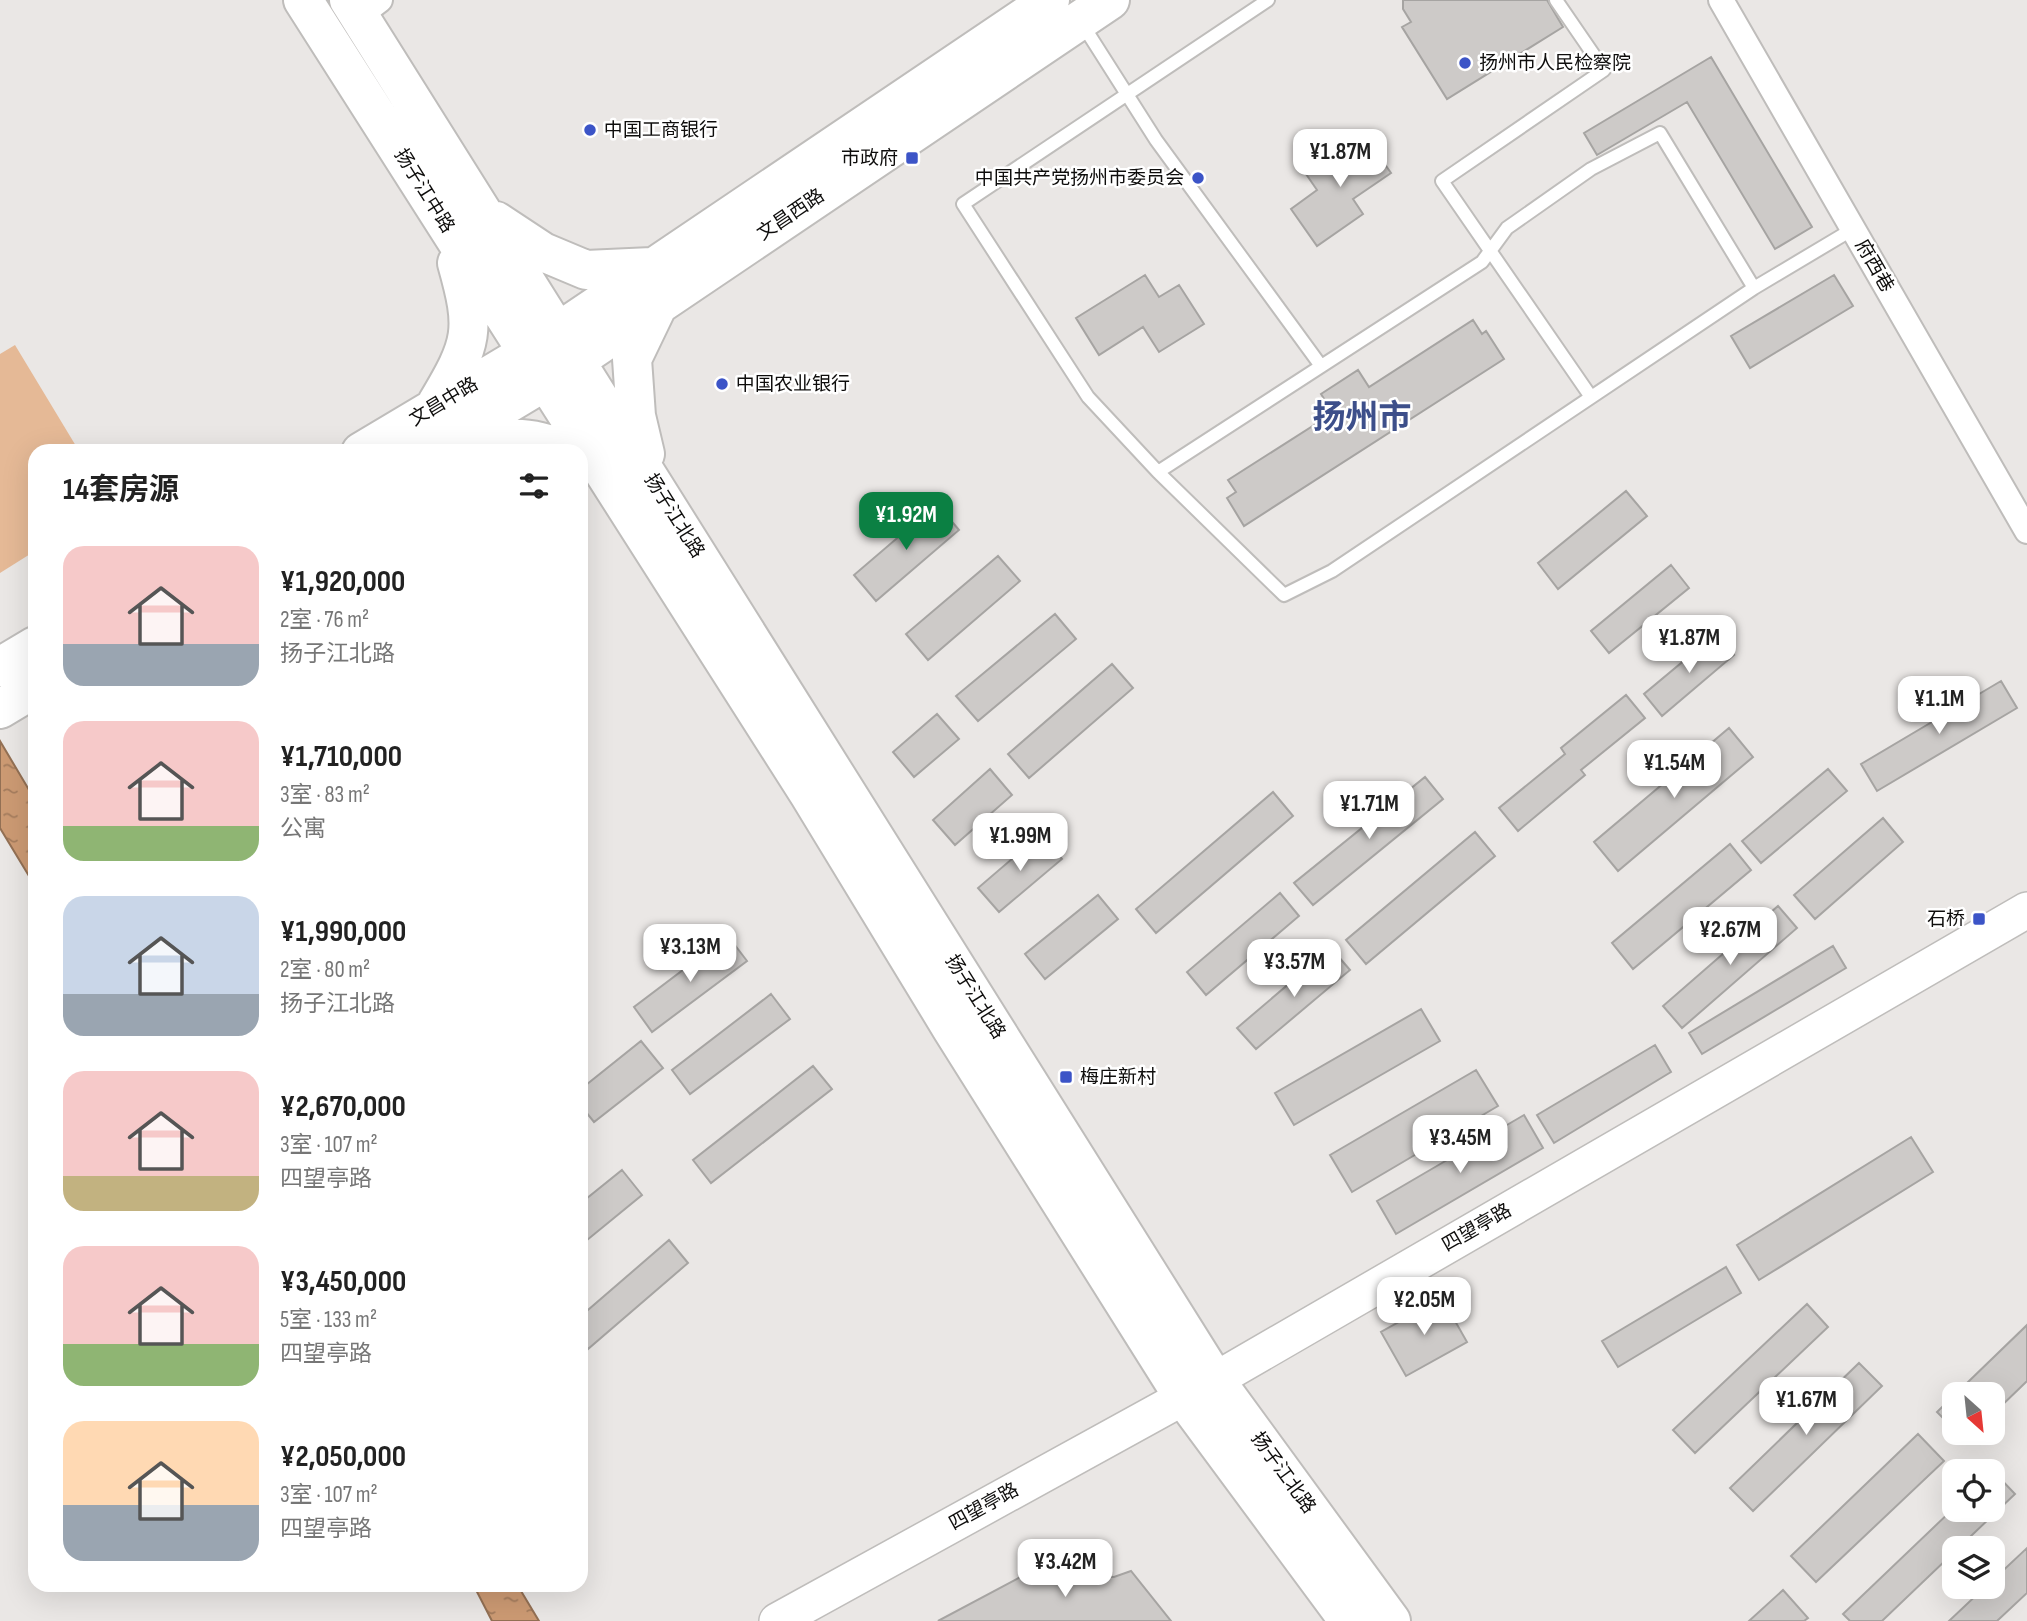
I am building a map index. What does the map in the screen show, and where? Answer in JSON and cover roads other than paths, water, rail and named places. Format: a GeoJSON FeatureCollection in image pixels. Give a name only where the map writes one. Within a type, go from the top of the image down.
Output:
{"type":"FeatureCollection","features":[{"type":"Feature","properties":{"kind":"main road","name":"扬子江中路"},"geometry":{"type":"LineString","coordinates":[[303,0],[535,367]]}},
{"type":"Feature","properties":{"kind":"main road","name":"扬子江中路"},"geometry":{"type":"LineString","coordinates":[[363,5],[482,211],[567,345]]}},
{"type":"Feature","properties":{"kind":"main road","name":"文昌西路"},"geometry":{"type":"LineString","coordinates":[[567,345],[652,267],[1080,7]]}},
{"type":"Feature","properties":{"kind":"main road","name":"文昌西路"},"geometry":{"type":"LineString","coordinates":[[567,345],[657,305],[1080,7]]}},
{"type":"Feature","properties":{"kind":"main road"},"geometry":{"type":"LineString","coordinates":[[482,211],[543,252],[586,270],[652,267]]}},
{"type":"Feature","properties":{"kind":"main road"},"geometry":{"type":"LineString","coordinates":[[434,408],[464,358],[470,309],[446,225]]}},
{"type":"Feature","properties":{"kind":"main road"},"geometry":{"type":"LineString","coordinates":[[651,480],[636,416],[632,359],[657,305]]}},
{"type":"Feature","properties":{"kind":"main road"},"geometry":{"type":"LineString","coordinates":[[535,367],[567,345]]}},
{"type":"Feature","properties":{"kind":"main road","name":"扬子江北路"},"geometry":{"type":"LineString","coordinates":[[567,345],[1200,1389],[1349,1621]]}},
{"type":"Feature","properties":{"kind":"main road","name":"扬子江北路"},"geometry":{"type":"LineString","coordinates":[[535,367],[575,444]]}},
{"type":"Feature","properties":{"kind":"main road","name":"文昌中路"},"geometry":{"type":"LineString","coordinates":[[374,444],[434,408],[535,367]]}},
{"type":"Feature","properties":{"kind":"main road","name":"文昌中路"},"geometry":{"type":"LineString","coordinates":[[437,444],[535,367]]}},
{"type":"Feature","properties":{"kind":"main road"},"geometry":{"type":"LineString","coordinates":[[479,444],[492,439],[540,439],[551,444]]}},
{"type":"Feature","properties":{"kind":"main road","name":"扬子江北路"},"geometry":{"type":"LineString","coordinates":[[588,467],[809,794],[952,1029],[1200,1389],[1391,1621]]}},
{"type":"Feature","properties":{"kind":"main road"},"geometry":{"type":"LineString","coordinates":[[0,667],[28,650]]}},
{"type":"Feature","properties":{"kind":"street","name":"府西巷"},"geometry":{"type":"LineString","coordinates":[[1720,0],[2027,531]]}},
{"type":"Feature","properties":{"kind":"street","name":"四望亭路"},"geometry":{"type":"LineString","coordinates":[[776,1621],[1200,1389],[2027,910]]}},
{"type":"Feature","properties":{"kind":"lane"},"geometry":{"type":"LineString","coordinates":[[1268,0],[962,204],[1088,397],[1158,472],[1284,595],[1332,571],[1754,288],[1853,229]]}},
{"type":"Feature","properties":{"kind":"lane"},"geometry":{"type":"LineString","coordinates":[[1556,0],[1604,70],[1441,181],[1591,397]]}},
{"type":"Feature","properties":{"kind":"lane"},"geometry":{"type":"LineString","coordinates":[[1080,7],[1127,94],[1156,140],[1321,366]]}},
{"type":"Feature","properties":{"kind":"lane"},"geometry":{"type":"LineString","coordinates":[[1158,472],[1482,262],[1507,228],[1591,169],[1660,133],[1754,288]]}},
{"type":"Feature","properties":{"kind":"water"},"geometry":{"type":"Polygon","coordinates":[[[0,741],[28,788],[28,874],[0,828],[0,741]]]}},
{"type":"Feature","properties":{"kind":"water"},"geometry":{"type":"Polygon","coordinates":[[[477,1592],[522,1592],[539,1621],[492,1621],[477,1592]]]}},
{"type":"Feature","properties":{"kind":"place","name":"扬州市人民检察院"},"geometry":{"type":"Point","coordinates":[1465,63]}},
{"type":"Feature","properties":{"kind":"place","name":"中国工商银行"},"geometry":{"type":"Point","coordinates":[590,130]}},
{"type":"Feature","properties":{"kind":"place","name":"市政府"},"geometry":{"type":"Point","coordinates":[912,158]}},
{"type":"Feature","properties":{"kind":"place","name":"中国共产党扬州市委员会"},"geometry":{"type":"Point","coordinates":[1198,178]}},
{"type":"Feature","properties":{"kind":"place","name":"中国农业银行"},"geometry":{"type":"Point","coordinates":[722,384]}},
{"type":"Feature","properties":{"kind":"place","name":"石桥"},"geometry":{"type":"Point","coordinates":[1979,919]}},
{"type":"Feature","properties":{"kind":"place","name":"梅庄新村"},"geometry":{"type":"Point","coordinates":[1066,1077]}},
{"type":"Feature","properties":{"kind":"district","name":"扬州市"},"geometry":{"type":"Point","coordinates":[1362,418]}}]}
